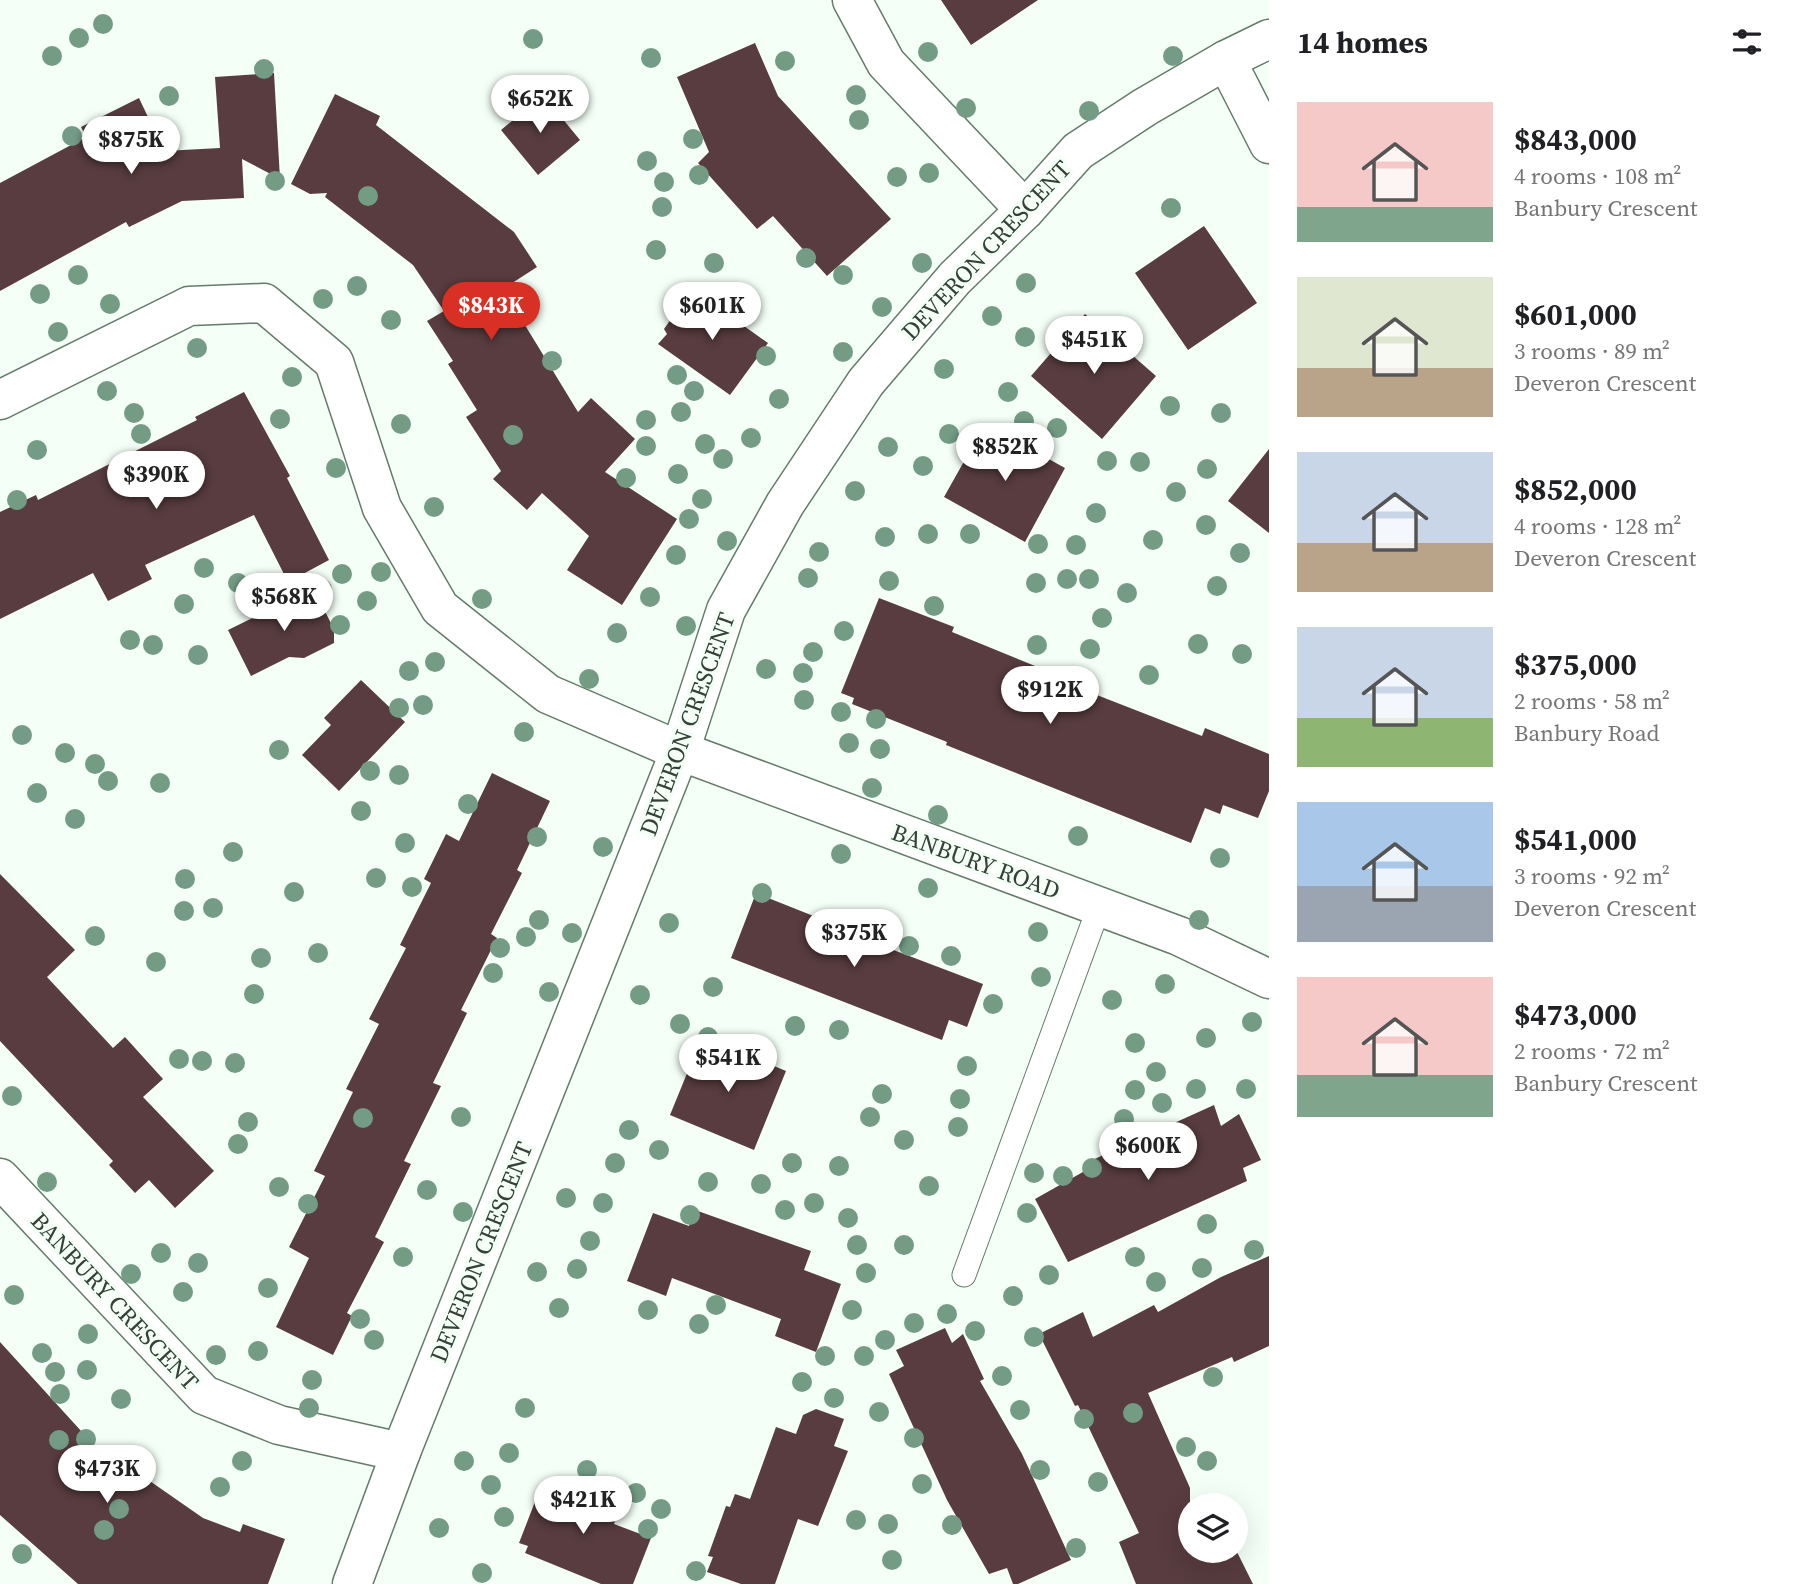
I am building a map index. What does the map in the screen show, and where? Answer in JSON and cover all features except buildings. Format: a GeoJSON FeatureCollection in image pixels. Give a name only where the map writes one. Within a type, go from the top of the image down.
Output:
{"type":"FeatureCollection","features":[{"type":"Feature","properties":{"kind":"street"},"geometry":{"type":"LineString","coordinates":[[852,0],[886,63],[1026,210]]}},
{"type":"Feature","properties":{"kind":"street","name":"DEVERON CRESCENT"},"geometry":{"type":"LineString","coordinates":[[352,1584],[401,1452],[680,751],[726,610],[785,504],[866,382],[955,278],[1026,210],[1078,151],[1226,60],[1269,39]]}},
{"type":"Feature","properties":{"kind":"street"},"geometry":{"type":"LineString","coordinates":[[1226,60],[1269,144]]}},
{"type":"Feature","properties":{"kind":"street"},"geometry":{"type":"LineString","coordinates":[[0,400],[189,306],[264,303],[334,362],[382,508],[440,608],[548,694],[680,751]]}},
{"type":"Feature","properties":{"kind":"street","name":"BANBURY ROAD"},"geometry":{"type":"LineString","coordinates":[[680,751],[1179,936],[1269,979]]}},
{"type":"Feature","properties":{"kind":"street","name":"BANBURY CRESCENT"},"geometry":{"type":"LineString","coordinates":[[0,1178],[204,1395],[279,1425],[401,1452]]}},
{"type":"Feature","properties":{"kind":"lane"},"geometry":{"type":"LineString","coordinates":[[964,1275],[1099,907]]}}]}
